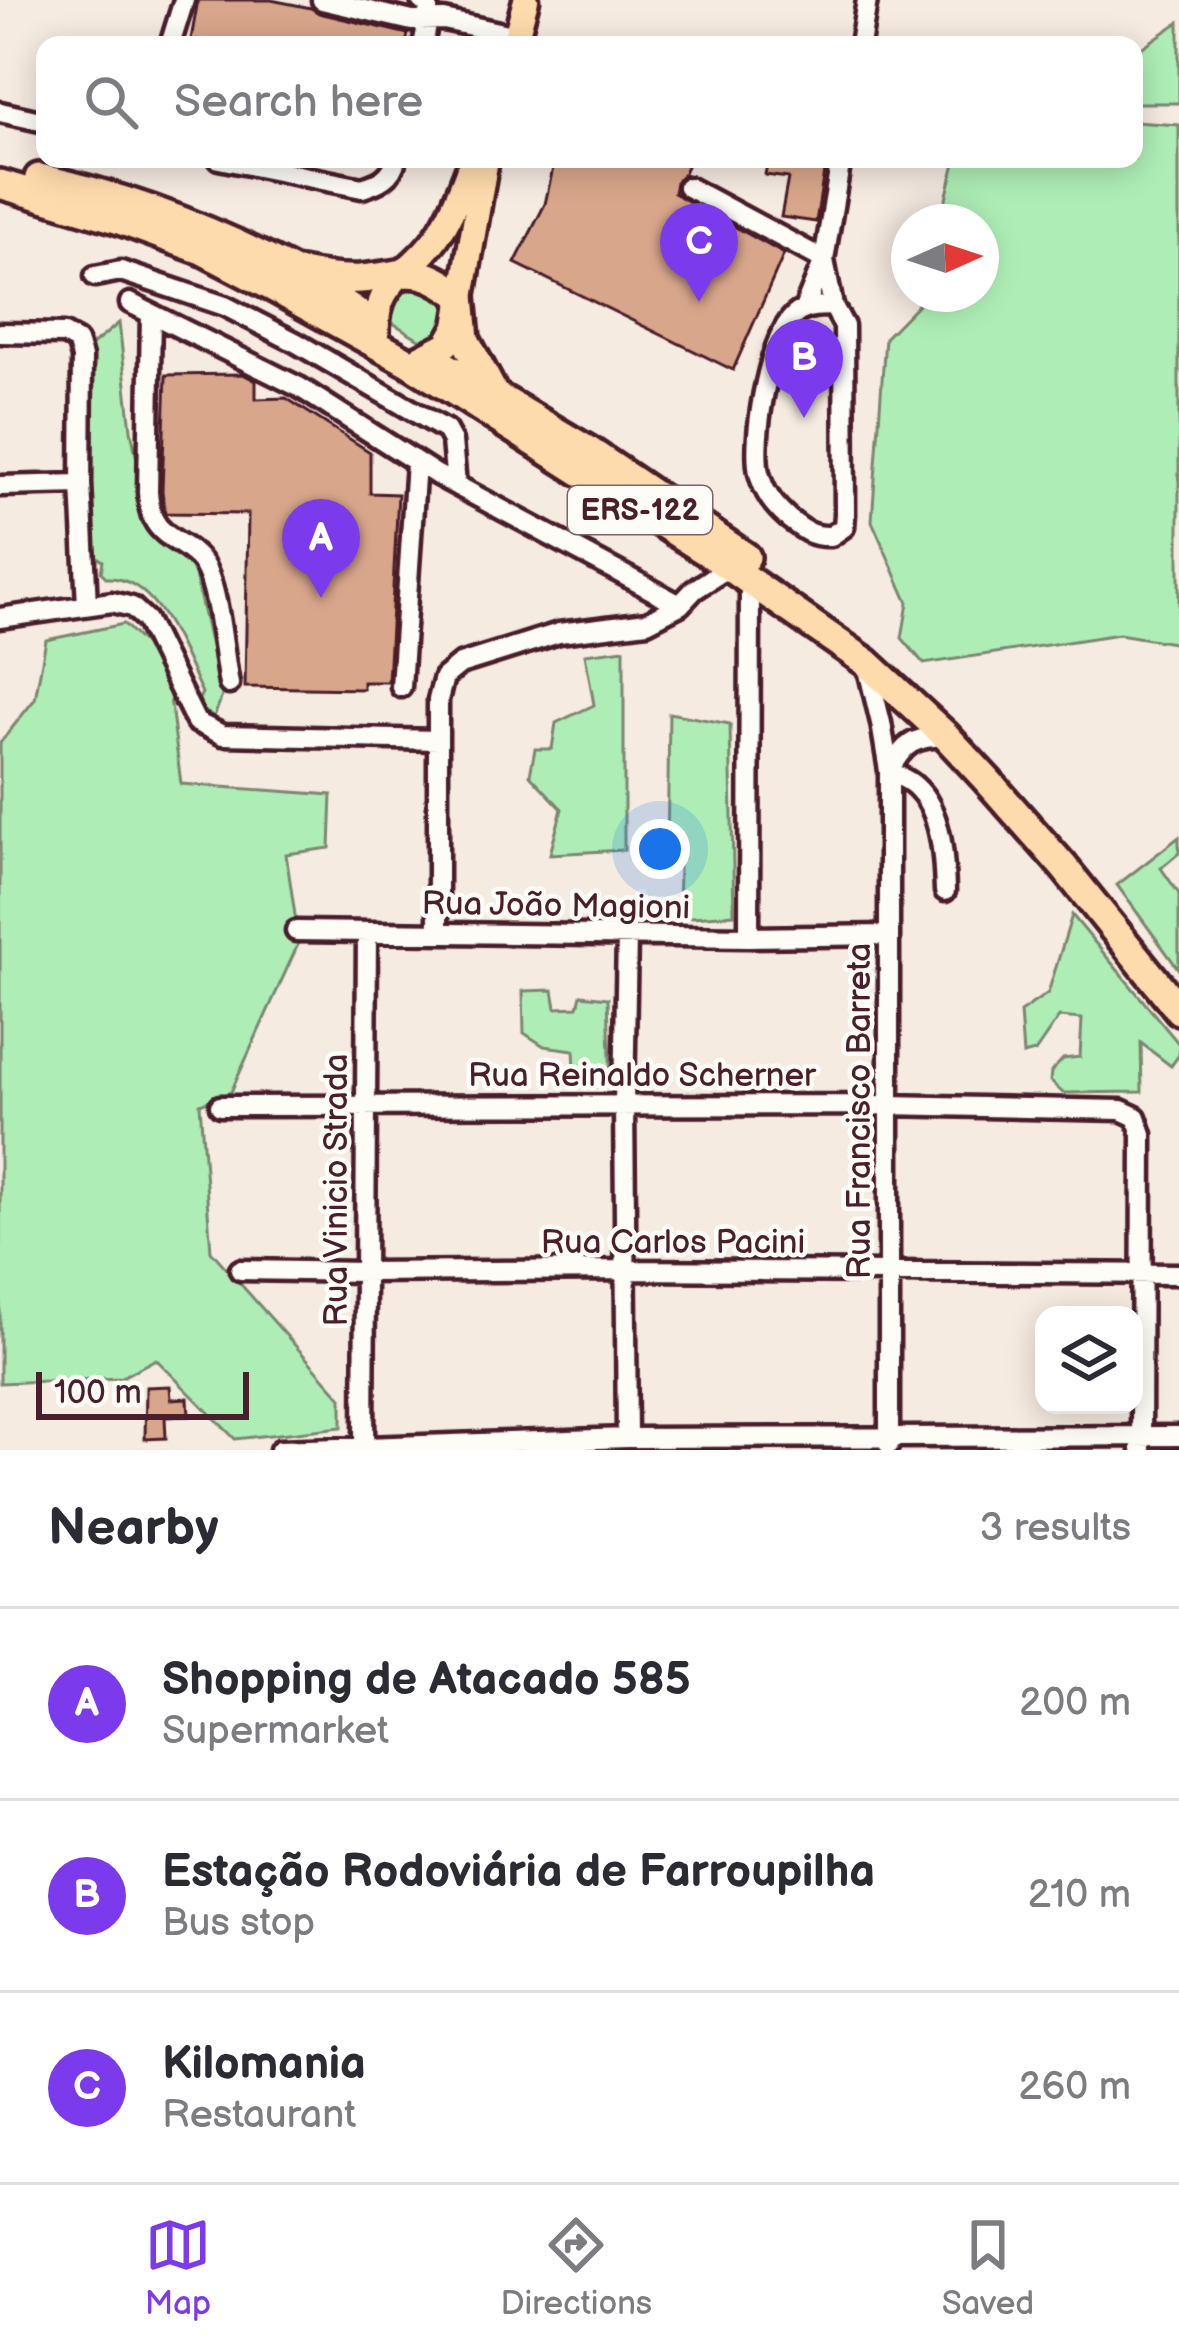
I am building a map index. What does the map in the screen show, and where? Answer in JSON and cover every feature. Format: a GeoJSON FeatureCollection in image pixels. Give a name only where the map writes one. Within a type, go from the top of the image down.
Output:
{"type":"FeatureCollection","features":[{"type":"Feature","properties":{"kind":"highway","name":"ERS-122"},"geometry":{"type":"LineString","coordinates":[[0,170],[97,191],[213,235],[292,272],[376,334]]}},
{"type":"Feature","properties":{"kind":"highway","name":"ERS-122"},"geometry":{"type":"LineString","coordinates":[[0,184],[202,250],[376,334],[866,662],[946,736],[1063,866],[1179,1010]]}},
{"type":"Feature","properties":{"kind":"highway"},"geometry":{"type":"LineString","coordinates":[[292,272],[360,279],[401,272],[468,286],[465,340],[494,392]]}},
{"type":"Feature","properties":{"kind":"highway","name":"ERS-122"},"geometry":{"type":"LineString","coordinates":[[418,358],[494,392],[756,564],[847,637],[866,662]]}},
{"type":"Feature","properties":{"kind":"main road"},"geometry":{"type":"LineString","coordinates":[[516,36],[526,0]]}},
{"type":"Feature","properties":{"kind":"main road"},"geometry":{"type":"LineString","coordinates":[[376,334],[385,292],[433,244],[469,168]]}},
{"type":"Feature","properties":{"kind":"main road"},"geometry":{"type":"LineString","coordinates":[[418,358],[447,344],[457,326],[468,286],[485,168]]}},
{"type":"Feature","properties":{"kind":"street"},"geometry":{"type":"LineString","coordinates":[[173,36],[184,0]]}},
{"type":"Feature","properties":{"kind":"street"},"geometry":{"type":"LineString","coordinates":[[322,0],[412,21],[444,20],[501,36]]}},
{"type":"Feature","properties":{"kind":"street"},"geometry":{"type":"LineString","coordinates":[[422,0],[428,6],[425,36]]}},
{"type":"Feature","properties":{"kind":"street"},"geometry":{"type":"LineString","coordinates":[[861,36],[867,0]]}},
{"type":"Feature","properties":{"kind":"street"},"geometry":{"type":"LineString","coordinates":[[0,112],[36,120]]}},
{"type":"Feature","properties":{"kind":"street"},"geometry":{"type":"LineString","coordinates":[[263,168],[362,188],[380,183],[394,168]]}},
{"type":"Feature","properties":{"kind":"street"},"geometry":{"type":"LineString","coordinates":[[805,309],[824,260],[839,168]]}},
{"type":"Feature","properties":{"kind":"street"},"geometry":{"type":"LineString","coordinates":[[688,188],[824,260]]}},
{"type":"Feature","properties":{"kind":"street"},"geometry":{"type":"LineString","coordinates":[[824,260],[833,307],[844,326],[845,514],[844,527],[831,536],[806,532],[772,504],[760,477],[757,453],[761,408],[791,317],[805,309],[833,307]]}},
{"type":"Feature","properties":{"kind":"street"},"geometry":{"type":"LineString","coordinates":[[95,276],[122,271],[226,305],[446,430],[452,441],[457,485]]}},
{"type":"Feature","properties":{"kind":"street"},"geometry":{"type":"LineString","coordinates":[[130,304],[299,387],[416,462],[680,605]]}},
{"type":"Feature","properties":{"kind":"street"},"geometry":{"type":"LineString","coordinates":[[151,314],[148,492],[152,518],[190,548],[211,581],[229,684]]}},
{"type":"Feature","properties":{"kind":"street"},"geometry":{"type":"LineString","coordinates":[[0,333],[64,334],[76,341],[82,357],[87,605]]}},
{"type":"Feature","properties":{"kind":"street"},"geometry":{"type":"LineString","coordinates":[[400,687],[416,462]]}},
{"type":"Feature","properties":{"kind":"street"},"geometry":{"type":"LineString","coordinates":[[0,486],[81,484]]}},
{"type":"Feature","properties":{"kind":"street"},"geometry":{"type":"LineString","coordinates":[[694,590],[699,547]]}},
{"type":"Feature","properties":{"kind":"street"},"geometry":{"type":"LineString","coordinates":[[438,932],[438,700],[444,677],[460,664],[559,633],[647,622],[680,605],[694,590],[740,574],[749,937]]}},
{"type":"Feature","properties":{"kind":"street"},"geometry":{"type":"LineString","coordinates":[[0,618],[112,602],[132,607],[146,620],[196,722],[223,735],[438,740]]}},
{"type":"Feature","properties":{"kind":"street","name":"Rua Francisco Barreta"},"geometry":{"type":"LineString","coordinates":[[866,662],[889,771],[889,1444]]}},
{"type":"Feature","properties":{"kind":"street"},"geometry":{"type":"LineString","coordinates":[[945,891],[941,838],[925,797],[889,771],[910,742],[946,736]]}},
{"type":"Feature","properties":{"kind":"street","name":"Rua João Magioni"},"geometry":{"type":"LineString","coordinates":[[296,931],[887,935]]}},
{"type":"Feature","properties":{"kind":"street","name":"Rua Vinicio Strada"},"geometry":{"type":"LineString","coordinates":[[364,1447],[367,933]]}},
{"type":"Feature","properties":{"kind":"street"},"geometry":{"type":"LineString","coordinates":[[627,935],[627,1438]]}},
{"type":"Feature","properties":{"kind":"street","name":"Rua Reinaldo Scherner"},"geometry":{"type":"LineString","coordinates":[[220,1106],[887,1105],[1121,1110],[1136,1117],[1142,1134],[1141,1273]]}},
{"type":"Feature","properties":{"kind":"street","name":"Rua Carlos Pacini"},"geometry":{"type":"LineString","coordinates":[[240,1270],[1179,1274]]}},
{"type":"Feature","properties":{"kind":"street"},"geometry":{"type":"LineString","coordinates":[[1141,1273],[1142,1443]]}},
{"type":"Feature","properties":{"kind":"street"},"geometry":{"type":"LineString","coordinates":[[280,1450],[627,1438],[889,1444],[1142,1443],[1179,1436]]}},
{"type":"Feature","properties":{"kind":"green space"},"geometry":{"type":"Polygon","coordinates":[[[1179,22],[1179,103],[1143,103],[1143,47],[1179,22]]]}},
{"type":"Feature","properties":{"kind":"green space"},"geometry":{"type":"Polygon","coordinates":[[[1143,123],[1179,125],[1179,644],[1119,634],[924,664],[902,638],[908,603],[872,521],[885,338],[910,312],[999,312],[999,204],[945,204],[954,168],[1143,168],[1143,123]]]}},
{"type":"Feature","properties":{"kind":"green space"},"geometry":{"type":"Polygon","coordinates":[[[409,286],[433,286],[449,299],[451,322],[429,345],[388,320],[392,299],[409,286]]]}},
{"type":"Feature","properties":{"kind":"green space"},"geometry":{"type":"Polygon","coordinates":[[[119,323],[131,430],[150,527],[194,571],[222,696],[214,717],[203,710],[202,693],[154,603],[125,581],[107,578],[101,572],[103,561],[93,554],[92,345],[119,323]]]}},
{"type":"Feature","properties":{"kind":"green space"},"geometry":{"type":"Polygon","coordinates":[[[124,624],[166,666],[181,784],[332,795],[330,848],[286,854],[299,942],[231,1092],[200,1104],[211,1251],[342,1398],[342,1427],[235,1439],[156,1359],[120,1378],[0,1383],[0,743],[35,699],[46,640],[124,624]]]}},
{"type":"Feature","properties":{"kind":"green space"},"geometry":{"type":"Polygon","coordinates":[[[624,649],[624,850],[550,854],[562,809],[530,775],[535,749],[552,749],[556,723],[594,705],[585,654],[624,649]]]}},
{"type":"Feature","properties":{"kind":"green space"},"geometry":{"type":"Polygon","coordinates":[[[669,713],[730,724],[734,914],[678,918],[679,866],[667,857],[669,713]]]}},
{"type":"Feature","properties":{"kind":"green space"},"geometry":{"type":"Polygon","coordinates":[[[1179,837],[1179,853],[1161,868],[1179,894],[1179,970],[1117,885],[1179,837]]]}},
{"type":"Feature","properties":{"kind":"green space"},"geometry":{"type":"Polygon","coordinates":[[[1072,915],[1179,1044],[1179,1055],[1171,1066],[1141,1043],[1142,1092],[1063,1093],[1050,1081],[1051,1072],[1063,1059],[1080,1057],[1082,1019],[1059,1017],[1035,1052],[1023,1055],[1020,1012],[1048,993],[1072,915]]]}},
{"type":"Feature","properties":{"kind":"green space"},"geometry":{"type":"Polygon","coordinates":[[[553,990],[556,1008],[578,1007],[581,995],[608,998],[611,1086],[576,1087],[574,1050],[544,1046],[524,1033],[523,991],[553,990]]]}},
{"type":"Feature","properties":{"kind":"building"},"geometry":{"type":"Polygon","coordinates":[[[198,0],[271,0],[408,34],[408,36],[192,36],[198,0]]]}},
{"type":"Feature","properties":{"kind":"building"},"geometry":{"type":"Polygon","coordinates":[[[553,168],[686,168],[674,193],[784,254],[733,370],[515,263],[545,204],[553,168]]]}},
{"type":"Feature","properties":{"kind":"building"},"geometry":{"type":"Polygon","coordinates":[[[766,168],[825,168],[816,222],[781,217],[788,178],[765,175],[766,168]]]}},
{"type":"Feature","properties":{"kind":"building"},"geometry":{"type":"Polygon","coordinates":[[[243,374],[256,381],[256,399],[286,398],[370,452],[370,493],[398,494],[388,682],[363,682],[363,689],[245,687],[248,514],[165,513],[162,491],[166,375],[243,374]]]}},
{"type":"Feature","properties":{"kind":"building"},"geometry":{"type":"Polygon","coordinates":[[[170,1386],[171,1399],[188,1398],[189,1416],[165,1417],[166,1438],[145,1439],[146,1387],[170,1386]]]}},
{"type":"Feature","properties":{"kind":"place","name":"Kilomania"},"geometry":{"type":"Point","coordinates":[699,302]}},
{"type":"Feature","properties":{"kind":"place","name":"Estação Rodoviária de Farroupilha"},"geometry":{"type":"Point","coordinates":[804,418]}},
{"type":"Feature","properties":{"kind":"place","name":"Shopping de Atacado 585"},"geometry":{"type":"Point","coordinates":[321,598]}}]}
